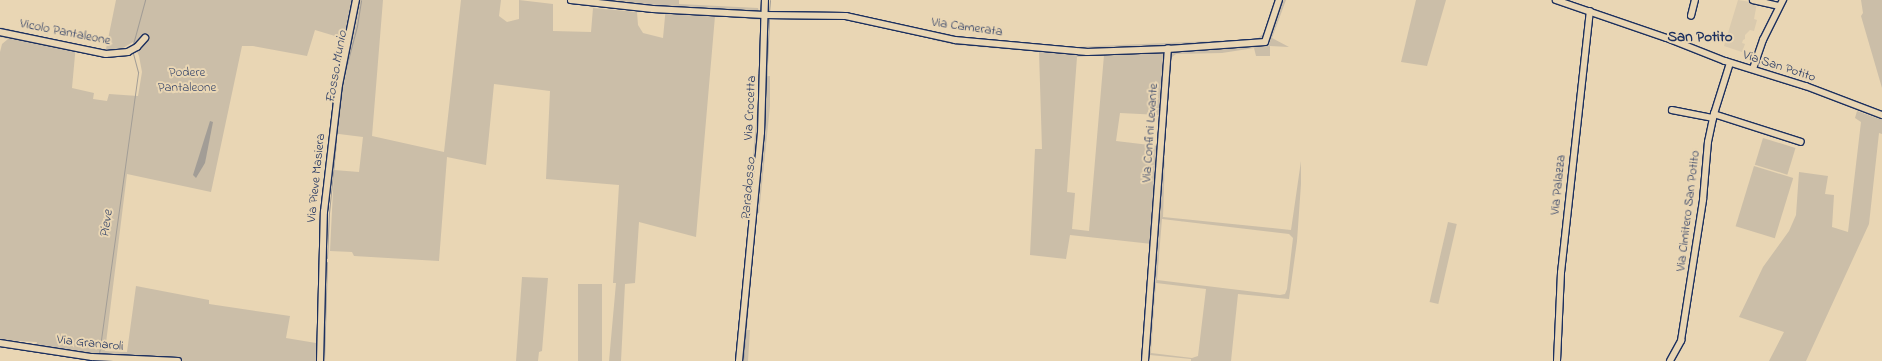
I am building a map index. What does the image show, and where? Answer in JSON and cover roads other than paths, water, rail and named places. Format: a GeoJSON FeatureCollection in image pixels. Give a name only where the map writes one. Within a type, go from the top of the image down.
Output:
{"type":"FeatureCollection","features":[{"type":"Feature","properties":{"kind":"street","name":"Via Pieve Masiera"},"geometry":{"type":"LineString","coordinates":[[320,361],[324,212],[339,85],[356,0]]}},
{"type":"Feature","properties":{"kind":"street","name":"Via Camerata"},"geometry":{"type":"LineString","coordinates":[[571,0],[653,9],[764,15],[846,16],[954,40],[1087,52],[1168,49]]}},
{"type":"Feature","properties":{"kind":"street","name":"Via Crocetta"},"geometry":{"type":"LineString","coordinates":[[739,361],[761,133],[764,15],[766,0]]}},
{"type":"Feature","properties":{"kind":"street"},"geometry":{"type":"LineString","coordinates":[[1168,49],[1266,42],[1280,0]]}},
{"type":"Feature","properties":{"kind":"street","name":"Via San Potito"},"geometry":{"type":"LineString","coordinates":[[1556,0],[1730,63],[1812,88],[1882,114]]}},
{"type":"Feature","properties":{"kind":"street"},"geometry":{"type":"LineString","coordinates":[[1691,16],[1695,0]]}},
{"type":"Feature","properties":{"kind":"street"},"geometry":{"type":"LineString","coordinates":[[1753,0],[1779,6]]}},
{"type":"Feature","properties":{"kind":"street"},"geometry":{"type":"LineString","coordinates":[[1753,69],[1763,40],[1783,0]]}},
{"type":"Feature","properties":{"kind":"street","name":"Via Palazza"},"geometry":{"type":"LineString","coordinates":[[1557,361],[1561,273],[1590,12]]}},
{"type":"Feature","properties":{"kind":"street","name":"Vicolo Pantaleone"},"geometry":{"type":"LineString","coordinates":[[0,32],[40,42],[106,54],[128,52],[137,47],[145,38]]}},
{"type":"Feature","properties":{"kind":"street","name":"Via Confini Levante"},"geometry":{"type":"LineString","coordinates":[[1145,361],[1168,49]]}},
{"type":"Feature","properties":{"kind":"street","name":"Via Cimitero San Potito"},"geometry":{"type":"LineString","coordinates":[[1670,361],[1681,341],[1689,296],[1713,116],[1730,63]]}},
{"type":"Feature","properties":{"kind":"street"},"geometry":{"type":"LineString","coordinates":[[1672,110],[1713,116],[1801,142]]}},
{"type":"Feature","properties":{"kind":"street","name":"Via Granaroli"},"geometry":{"type":"LineString","coordinates":[[0,344],[92,357],[178,361]]}},
{"type":"Feature","properties":{"kind":"waterway","name":"Pieve"},"geometry":{"type":"LineString","coordinates":[[132,48],[145,0]]}},
{"type":"Feature","properties":{"kind":"waterway","name":"Fosso Munio"},"geometry":{"type":"LineString","coordinates":[[336,138],[343,79],[357,26],[361,0]]}},
{"type":"Feature","properties":{"kind":"waterway","name":"Paradosso"},"geometry":{"type":"LineString","coordinates":[[769,12],[770,0]]}},
{"type":"Feature","properties":{"kind":"waterway","name":"Paradosso"},"geometry":{"type":"LineString","coordinates":[[764,130],[769,19]]}},
{"type":"Feature","properties":{"kind":"waterway","name":"Pieve"},"geometry":{"type":"LineString","coordinates":[[61,350],[99,354],[138,72],[133,53]]}},
{"type":"Feature","properties":{"kind":"waterway","name":"Fosso Munio"},"geometry":{"type":"LineString","coordinates":[[327,258],[329,213],[336,141]]}},
{"type":"Feature","properties":{"kind":"waterway","name":"Paradosso"},"geometry":{"type":"LineString","coordinates":[[743,361],[752,257]]}},
{"type":"Feature","properties":{"kind":"waterway","name":"Fosso Munio"},"geometry":{"type":"LineString","coordinates":[[324,361],[327,262]]}},
{"type":"Feature","properties":{"kind":"district","name":"San Potito"},"geometry":{"type":"Point","coordinates":[1700,38]}},
{"type":"Feature","properties":{"kind":"park label","name":"Podere Pantaleone"},"geometry":{"type":"Point","coordinates":[187,82]}}]}
